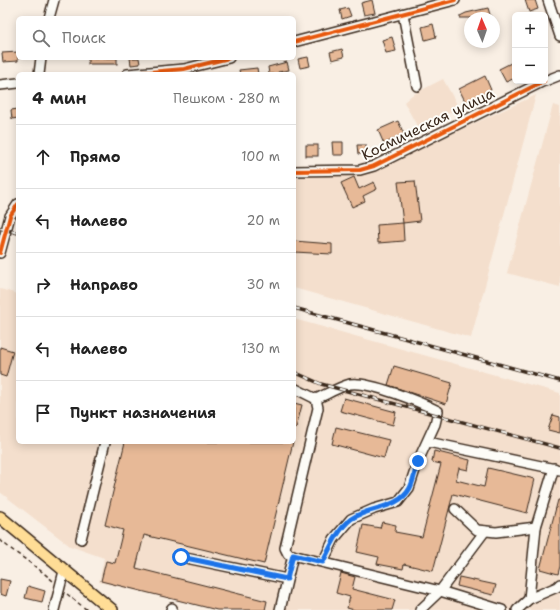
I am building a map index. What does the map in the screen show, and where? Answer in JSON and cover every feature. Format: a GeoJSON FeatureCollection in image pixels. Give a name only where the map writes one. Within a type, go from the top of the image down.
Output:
{"type":"FeatureCollection","features":[{"type":"Feature","properties":{"kind":"main road"},"geometry":{"type":"LineString","coordinates":[[0,517],[112,610]]}},
{"type":"Feature","properties":{"kind":"street"},"geometry":{"type":"LineString","coordinates":[[49,16],[54,0]]}},
{"type":"Feature","properties":{"kind":"street"},"geometry":{"type":"LineString","coordinates":[[296,41],[455,0]]}},
{"type":"Feature","properties":{"kind":"street"},"geometry":{"type":"LineString","coordinates":[[548,0],[560,36]]}},
{"type":"Feature","properties":{"kind":"street"},"geometry":{"type":"LineString","coordinates":[[403,14],[417,86]]}},
{"type":"Feature","properties":{"kind":"street"},"geometry":{"type":"LineString","coordinates":[[39,72],[41,60]]}},
{"type":"Feature","properties":{"kind":"street"},"geometry":{"type":"LineString","coordinates":[[150,72],[184,69],[221,60]]}},
{"type":"Feature","properties":{"kind":"street","name":"Космическая улица"},"geometry":{"type":"LineString","coordinates":[[548,80],[560,76]]}},
{"type":"Feature","properties":{"kind":"street"},"geometry":{"type":"LineString","coordinates":[[0,84],[16,83]]}},
{"type":"Feature","properties":{"kind":"street","name":"Космическая улица"},"geometry":{"type":"LineString","coordinates":[[296,171],[360,170],[374,166],[539,84]]}},
{"type":"Feature","properties":{"kind":"street"},"geometry":{"type":"LineString","coordinates":[[0,253],[10,216],[16,207]]}},
{"type":"Feature","properties":{"kind":"street"},"geometry":{"type":"LineString","coordinates":[[296,389],[316,399],[349,385],[360,384],[420,402],[438,411],[428,442],[418,461],[409,488],[398,502],[374,509],[351,519],[334,539],[323,562]]}},
{"type":"Feature","properties":{"kind":"street"},"geometry":{"type":"LineString","coordinates":[[316,399],[318,408],[285,548],[288,554],[440,591],[502,610]]}},
{"type":"Feature","properties":{"kind":"street"},"geometry":{"type":"LineString","coordinates":[[428,442],[557,469],[536,527],[528,599]]}},
{"type":"Feature","properties":{"kind":"street"},"geometry":{"type":"LineString","coordinates":[[81,539],[105,444]]}},
{"type":"Feature","properties":{"kind":"street"},"geometry":{"type":"LineString","coordinates":[[455,510],[477,530],[496,532],[536,527]]}},
{"type":"Feature","properties":{"kind":"street"},"geometry":{"type":"LineString","coordinates":[[420,610],[440,591],[485,531]]}},
{"type":"Feature","properties":{"kind":"street"},"geometry":{"type":"LineString","coordinates":[[282,610],[293,555]]}},
{"type":"Feature","properties":{"kind":"street"},"geometry":{"type":"LineString","coordinates":[[181,557],[287,579]]}},
{"type":"Feature","properties":{"kind":"street"},"geometry":{"type":"LineString","coordinates":[[54,610],[64,571]]}},
{"type":"Feature","properties":{"kind":"street"},"geometry":{"type":"LineString","coordinates":[[517,610],[528,599],[557,588],[560,584]]}},
{"type":"Feature","properties":{"kind":"path"},"geometry":{"type":"LineString","coordinates":[[0,540],[19,556],[43,572],[87,610]]}},
{"type":"Feature","properties":{"kind":"shaded area"},"geometry":{"type":"Polygon","coordinates":[[[443,79],[459,108],[418,128],[404,102],[412,95],[443,79]]]}},
{"type":"Feature","properties":{"kind":"shaded area"},"geometry":{"type":"Polygon","coordinates":[[[536,95],[471,338],[296,289],[296,175],[366,173],[536,95]]]}},
{"type":"Feature","properties":{"kind":"shaded area"},"geometry":{"type":"Polygon","coordinates":[[[553,105],[560,107],[560,287],[507,273],[553,105]]]}},
{"type":"Feature","properties":{"kind":"shaded area"},"geometry":{"type":"Polygon","coordinates":[[[0,289],[16,293],[16,444],[296,444],[296,320],[560,393],[560,610],[217,610],[99,582],[104,558],[70,546],[0,492],[0,289]]]}},
{"type":"Feature","properties":{"kind":"building"},"geometry":{"type":"Polygon","coordinates":[[[372,0],[375,13],[364,15],[361,3],[372,0]]]}},
{"type":"Feature","properties":{"kind":"building"},"geometry":{"type":"Polygon","coordinates":[[[525,0],[535,0],[538,9],[529,12],[525,0]]]}},
{"type":"Feature","properties":{"kind":"building"},"geometry":{"type":"Polygon","coordinates":[[[348,8],[351,16],[342,19],[340,10],[348,8]]]}},
{"type":"Feature","properties":{"kind":"building"},"geometry":{"type":"Polygon","coordinates":[[[488,8],[489,12],[470,12],[488,8]]]}},
{"type":"Feature","properties":{"kind":"building"},"geometry":{"type":"Polygon","coordinates":[[[464,14],[464,18],[460,18],[460,16],[464,14]]]}},
{"type":"Feature","properties":{"kind":"building"},"geometry":{"type":"Polygon","coordinates":[[[433,24],[436,37],[425,40],[422,27],[433,24]]]}},
{"type":"Feature","properties":{"kind":"building"},"geometry":{"type":"Polygon","coordinates":[[[392,37],[396,51],[386,53],[382,40],[392,37]]]}},
{"type":"Feature","properties":{"kind":"building"},"geometry":{"type":"Polygon","coordinates":[[[342,49],[344,57],[332,60],[330,52],[342,49]]]}},
{"type":"Feature","properties":{"kind":"building"},"geometry":{"type":"Polygon","coordinates":[[[16,52],[16,60],[18,61],[3,62],[2,53],[16,52]]]}},
{"type":"Feature","properties":{"kind":"building"},"geometry":{"type":"Polygon","coordinates":[[[308,57],[310,66],[300,68],[298,59],[308,57]]]}},
{"type":"Feature","properties":{"kind":"building"},"geometry":{"type":"Polygon","coordinates":[[[88,60],[117,60],[117,64],[88,64],[88,60]]]}},
{"type":"Feature","properties":{"kind":"building"},"geometry":{"type":"Polygon","coordinates":[[[130,60],[139,60],[140,64],[131,65],[130,60]]]}},
{"type":"Feature","properties":{"kind":"building"},"geometry":{"type":"Polygon","coordinates":[[[287,62],[289,70],[269,72],[268,67],[287,62]]]}},
{"type":"Feature","properties":{"kind":"building"},"geometry":{"type":"Polygon","coordinates":[[[512,62],[512,79],[506,82],[499,69],[512,62]]]}},
{"type":"Feature","properties":{"kind":"building"},"geometry":{"type":"Polygon","coordinates":[[[257,68],[258,72],[240,72],[239,70],[257,68]]]}},
{"type":"Feature","properties":{"kind":"building"},"geometry":{"type":"Polygon","coordinates":[[[485,76],[491,90],[466,103],[459,89],[485,76]]]}},
{"type":"Feature","properties":{"kind":"building"},"geometry":{"type":"Polygon","coordinates":[[[16,109],[16,118],[12,119],[11,110],[16,109]]]}},
{"type":"Feature","properties":{"kind":"building"},"geometry":{"type":"Polygon","coordinates":[[[398,121],[404,134],[384,144],[378,130],[398,121]]]}},
{"type":"Feature","properties":{"kind":"building"},"geometry":{"type":"Polygon","coordinates":[[[332,142],[343,142],[343,155],[333,155],[332,142]]]}},
{"type":"Feature","properties":{"kind":"building"},"geometry":{"type":"Polygon","coordinates":[[[306,145],[318,145],[318,156],[306,156],[306,145]]]}},
{"type":"Feature","properties":{"kind":"building"},"geometry":{"type":"Polygon","coordinates":[[[357,145],[366,145],[366,154],[358,154],[357,145]]]}},
{"type":"Feature","properties":{"kind":"building"},"geometry":{"type":"Polygon","coordinates":[[[354,177],[359,189],[374,182],[377,189],[363,196],[365,201],[352,207],[341,183],[354,177]]]}},
{"type":"Feature","properties":{"kind":"building"},"geometry":{"type":"Polygon","coordinates":[[[415,181],[420,221],[403,223],[398,182],[415,181]]]}},
{"type":"Feature","properties":{"kind":"building"},"geometry":{"type":"Polygon","coordinates":[[[403,223],[404,241],[378,243],[377,225],[403,223]]]}},
{"type":"Feature","properties":{"kind":"building"},"geometry":{"type":"Polygon","coordinates":[[[296,241],[332,244],[332,254],[296,252],[296,241]]]}},
{"type":"Feature","properties":{"kind":"building"},"geometry":{"type":"Polygon","coordinates":[[[0,347],[13,351],[6,377],[0,375],[0,347]]]}},
{"type":"Feature","properties":{"kind":"building"},"geometry":{"type":"Polygon","coordinates":[[[394,366],[452,383],[446,404],[388,385],[394,366]]]}},
{"type":"Feature","properties":{"kind":"building"},"geometry":{"type":"Polygon","coordinates":[[[344,398],[396,412],[393,425],[340,411],[344,398]]]}},
{"type":"Feature","properties":{"kind":"building"},"geometry":{"type":"Polygon","coordinates":[[[296,404],[302,405],[296,428],[296,404]]]}},
{"type":"Feature","properties":{"kind":"building"},"geometry":{"type":"Polygon","coordinates":[[[553,415],[560,417],[560,433],[548,430],[553,415]]]}},
{"type":"Feature","properties":{"kind":"building"},"geometry":{"type":"Polygon","coordinates":[[[336,427],[389,440],[384,458],[332,444],[336,427]]]}},
{"type":"Feature","properties":{"kind":"building"},"geometry":{"type":"Polygon","coordinates":[[[125,444],[293,444],[264,564],[144,535],[136,568],[267,601],[265,610],[217,610],[101,581],[106,561],[115,563],[123,530],[105,525],[125,444]]]}},
{"type":"Feature","properties":{"kind":"building"},"geometry":{"type":"Polygon","coordinates":[[[434,451],[470,460],[468,470],[459,468],[456,480],[484,487],[488,468],[535,479],[527,513],[453,494],[433,571],[404,564],[403,569],[377,564],[379,557],[357,552],[363,525],[380,528],[382,522],[396,525],[395,532],[422,537],[441,464],[432,462],[434,451]]]}},
{"type":"Feature","properties":{"kind":"building"},"geometry":{"type":"Polygon","coordinates":[[[558,500],[560,500],[560,566],[558,574],[540,569],[558,500]]]}},
{"type":"Feature","properties":{"kind":"building"},"geometry":{"type":"Polygon","coordinates":[[[341,573],[355,577],[352,589],[395,600],[392,610],[355,610],[347,608],[350,597],[336,593],[341,573]]]}},
{"type":"Feature","properties":{"kind":"building"},"geometry":{"type":"Polygon","coordinates":[[[459,577],[496,585],[493,595],[457,586],[459,577]]]}},
{"type":"Feature","properties":{"kind":"building"},"geometry":{"type":"Polygon","coordinates":[[[0,579],[10,581],[6,596],[0,594],[0,579]]]}},
{"type":"Feature","properties":{"kind":"building"},"geometry":{"type":"Polygon","coordinates":[[[28,586],[45,591],[42,602],[25,598],[28,586]]]}},
{"type":"Feature","properties":{"kind":"railway"},"geometry":{"type":"LineString","coordinates":[[0,228],[16,232]]}},
{"type":"Feature","properties":{"kind":"railway"},"geometry":{"type":"LineString","coordinates":[[296,309],[560,381]]}},
{"type":"Feature","properties":{"kind":"railway"},"geometry":{"type":"LineString","coordinates":[[296,373],[321,384],[560,448]]}},
{"type":"Feature","properties":{"kind":"cycle path"},"geometry":{"type":"LineString","coordinates":[[296,41],[455,0]]}},
{"type":"Feature","properties":{"kind":"cycle path"},"geometry":{"type":"LineString","coordinates":[[150,72],[184,69],[221,60]]}},
{"type":"Feature","properties":{"kind":"cycle path"},"geometry":{"type":"LineString","coordinates":[[296,171],[360,170],[374,166],[538,84]]}},
{"type":"Feature","properties":{"kind":"cycle path"},"geometry":{"type":"LineString","coordinates":[[0,253],[10,216],[16,207]]}},
{"type":"Feature","properties":{"kind":"route"},"geometry":{"type":"LineString","coordinates":[[181,557],[287,579],[293,555],[323,562],[334,539],[351,519],[374,509],[398,502],[409,488],[418,461]]}}]}
